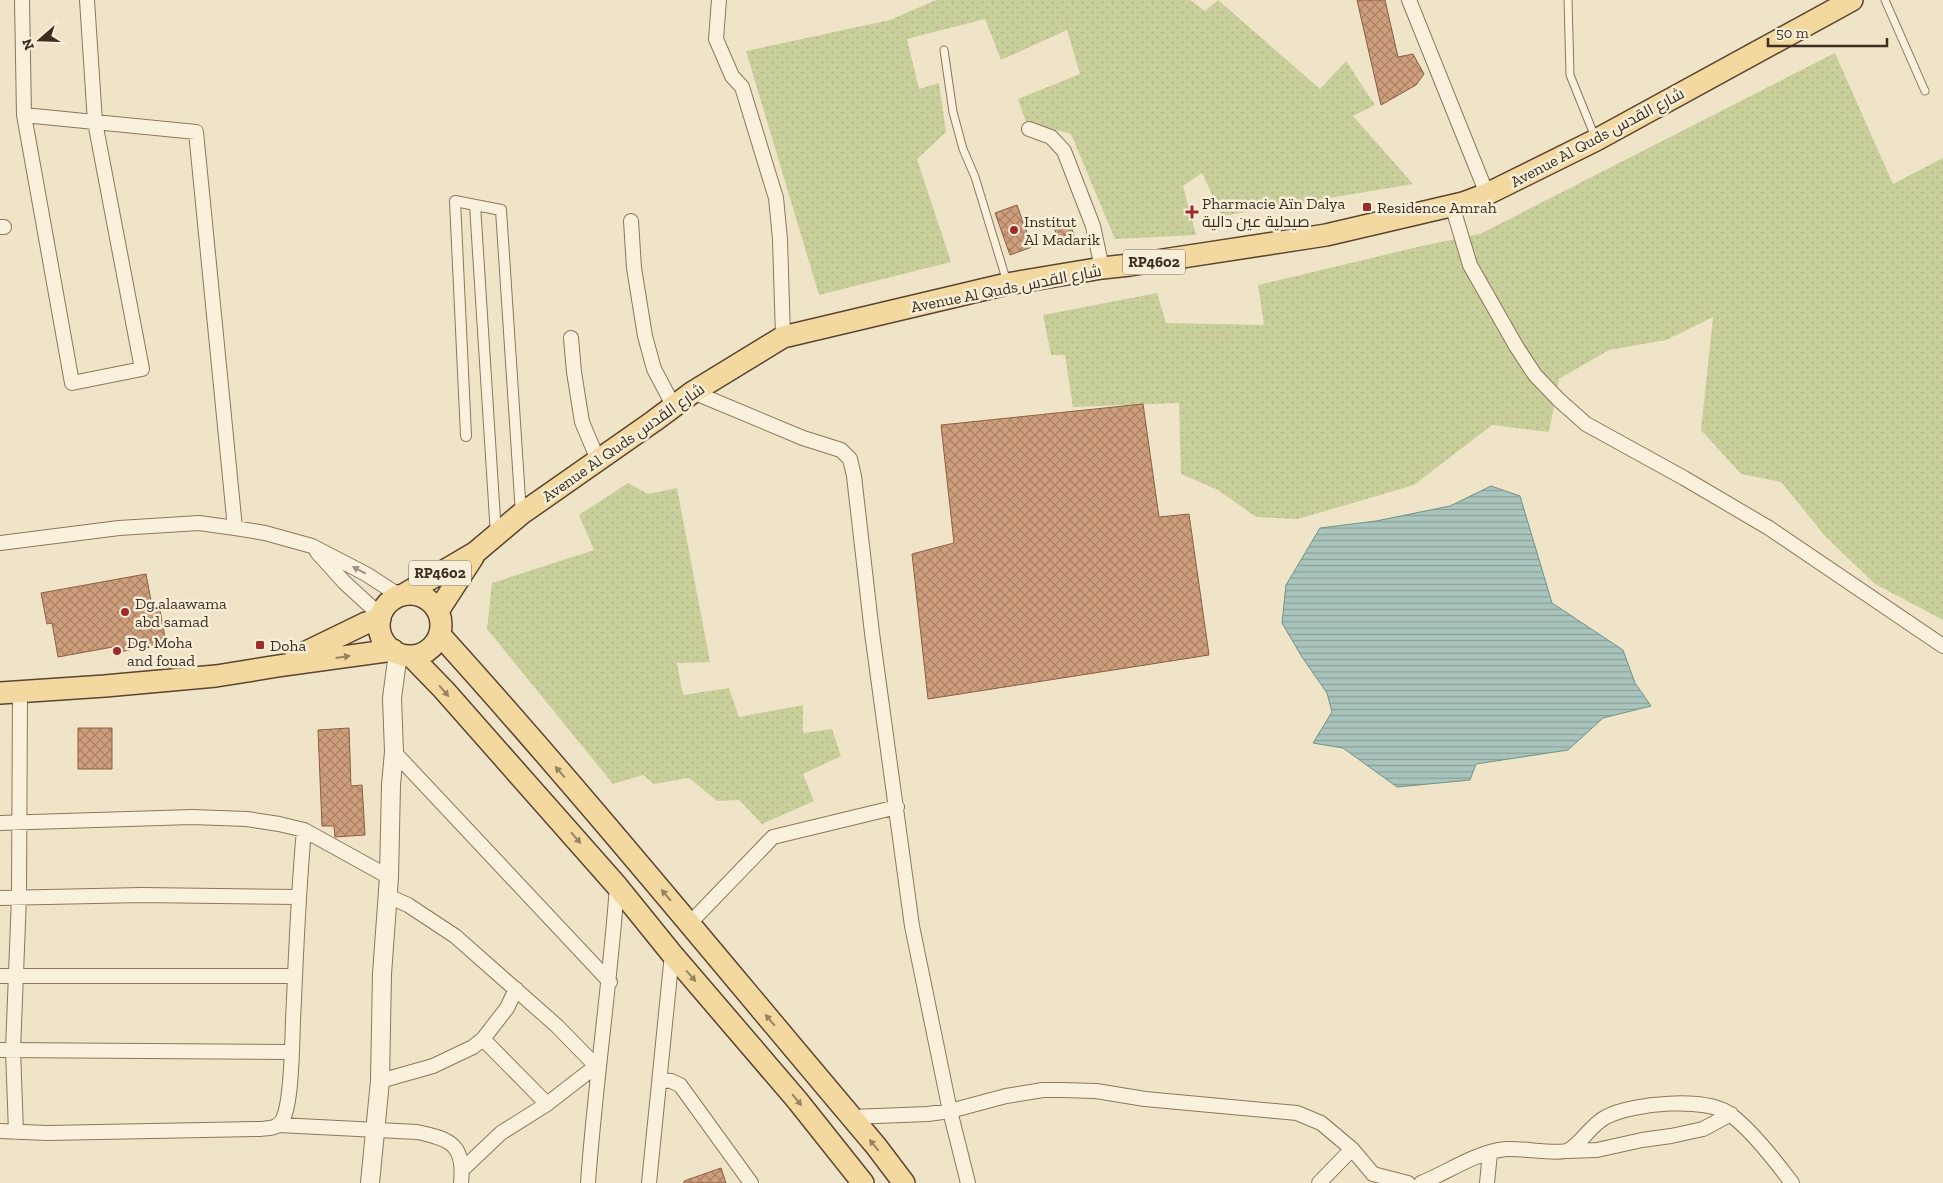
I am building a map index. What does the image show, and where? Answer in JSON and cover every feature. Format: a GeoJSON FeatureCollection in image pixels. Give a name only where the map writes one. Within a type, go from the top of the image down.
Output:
{"type":"FeatureCollection","features":[{"type":"Feature","properties":{"kind":"main road","name":"Avenue Al Quds شارع القدس"},"geometry":{"type":"LineString","coordinates":[[402,595],[476,552],[521,514],[654,421],[673,405],[783,337],[1007,284],[1326,235],[1452,205],[1487,194],[1596,140],[1852,0]]}},
{"type":"Feature","properties":{"kind":"main road","name":"Avenue Al Quds شارع القدس"},"geometry":{"type":"LineString","coordinates":[[438,611],[476,552]]}},
{"type":"Feature","properties":{"kind":"main road","name":"RP4602"},"geometry":{"type":"LineString","coordinates":[[278,666],[381,617],[388,603],[402,595],[417,594],[430,600],[438,611]]}},
{"type":"Feature","properties":{"kind":"main road"},"geometry":{"type":"LineString","coordinates":[[438,611],[441,627],[440,635],[499,700],[690,924],[904,1183]]}},
{"type":"Feature","properties":{"kind":"main road"},"geometry":{"type":"LineString","coordinates":[[381,617],[380,630],[384,642],[444,690],[616,886],[797,1100],[863,1183]]}},
{"type":"Feature","properties":{"kind":"main road","name":"RP4602"},"geometry":{"type":"LineString","coordinates":[[10,692],[189,679],[278,666],[400,653],[423,653],[433,646],[440,635]]}},
{"type":"Feature","properties":{"kind":"street"},"geometry":{"type":"LineString","coordinates":[[22,0],[24,115],[72,383],[142,369],[95,122],[88,0]]}},
{"type":"Feature","properties":{"kind":"street"},"geometry":{"type":"LineString","coordinates":[[720,0],[716,39],[732,76],[742,87],[776,198],[780,239],[783,337]]}},
{"type":"Feature","properties":{"kind":"street"},"geometry":{"type":"LineString","coordinates":[[1409,0],[1487,194]]}},
{"type":"Feature","properties":{"kind":"street"},"geometry":{"type":"LineString","coordinates":[[24,115],[196,132],[235,528]]}},
{"type":"Feature","properties":{"kind":"street"},"geometry":{"type":"LineString","coordinates":[[1029,130],[1051,137],[1064,151],[1093,226],[1102,268]]}},
{"type":"Feature","properties":{"kind":"street"},"geometry":{"type":"LineString","coordinates":[[466,436],[455,201],[501,210],[521,514]]}},
{"type":"Feature","properties":{"kind":"street"},"geometry":{"type":"LineString","coordinates":[[475,205],[496,536]]}},
{"type":"Feature","properties":{"kind":"street"},"geometry":{"type":"LineString","coordinates":[[1452,205],[1470,264],[1516,346],[1535,375],[1558,400],[1586,424],[1769,528],[1943,646]]}},
{"type":"Feature","properties":{"kind":"street"},"geometry":{"type":"LineString","coordinates":[[631,221],[634,268],[645,336],[654,369],[673,405]]}},
{"type":"Feature","properties":{"kind":"street"},"geometry":{"type":"LineString","coordinates":[[571,338],[582,422],[598,460]]}},
{"type":"Feature","properties":{"kind":"street"},"geometry":{"type":"LineString","coordinates":[[692,392],[803,438],[832,446],[846,454],[850,459],[912,926],[950,1111],[968,1183]]}},
{"type":"Feature","properties":{"kind":"street"},"geometry":{"type":"LineString","coordinates":[[0,543],[129,528],[199,523],[265,533],[312,546],[402,595]]}},
{"type":"Feature","properties":{"kind":"street"},"geometry":{"type":"LineString","coordinates":[[312,546],[344,582],[381,617]]}},
{"type":"Feature","properties":{"kind":"street"},"geometry":{"type":"LineString","coordinates":[[370,1183],[380,1081],[382,974],[390,877],[391,785],[394,752],[392,698],[400,653]]}},
{"type":"Feature","properties":{"kind":"street"},"geometry":{"type":"LineString","coordinates":[[10,692],[19,823],[19,897],[16,977],[7,1050],[16,1132]]}},
{"type":"Feature","properties":{"kind":"street"},"geometry":{"type":"LineString","coordinates":[[394,752],[610,982]]}},
{"type":"Feature","properties":{"kind":"street"},"geometry":{"type":"LineString","coordinates":[[690,924],[773,837],[897,807]]}},
{"type":"Feature","properties":{"kind":"street"},"geometry":{"type":"LineString","coordinates":[[0,823],[192,817],[279,824],[304,830],[390,877]]}},
{"type":"Feature","properties":{"kind":"street"},"geometry":{"type":"LineString","coordinates":[[279,1125],[286,1108],[292,1052],[298,896],[304,830]]}},
{"type":"Feature","properties":{"kind":"street"},"geometry":{"type":"LineString","coordinates":[[588,1183],[598,1067],[610,982],[616,886]]}},
{"type":"Feature","properties":{"kind":"street"},"geometry":{"type":"LineString","coordinates":[[0,898],[142,895],[298,896]]}},
{"type":"Feature","properties":{"kind":"street"},"geometry":{"type":"LineString","coordinates":[[388,896],[408,906],[455,936],[557,1026],[598,1067]]}},
{"type":"Feature","properties":{"kind":"street"},"geometry":{"type":"LineString","coordinates":[[649,1183],[672,954]]}},
{"type":"Feature","properties":{"kind":"street"},"geometry":{"type":"LineString","coordinates":[[0,976],[295,976]]}},
{"type":"Feature","properties":{"kind":"street"},"geometry":{"type":"LineString","coordinates":[[380,1081],[433,1066],[474,1047],[483,1039],[508,1008],[516,989]]}},
{"type":"Feature","properties":{"kind":"street"},"geometry":{"type":"LineString","coordinates":[[483,1039],[547,1104]]}},
{"type":"Feature","properties":{"kind":"street"},"geometry":{"type":"LineString","coordinates":[[7,1050],[292,1052]]}},
{"type":"Feature","properties":{"kind":"street"},"geometry":{"type":"LineString","coordinates":[[463,1168],[501,1133],[547,1104],[598,1067]]}},
{"type":"Feature","properties":{"kind":"street"},"geometry":{"type":"LineString","coordinates":[[660,1080],[671,1081],[680,1085],[751,1183]]}},
{"type":"Feature","properties":{"kind":"street"},"geometry":{"type":"LineString","coordinates":[[851,1117],[911,1115],[950,1111],[1025,1092],[1043,1090],[1096,1091],[1145,1099],[1297,1113],[1321,1123],[1352,1149],[1373,1174],[1408,1183]]}},
{"type":"Feature","properties":{"kind":"street"},"geometry":{"type":"LineString","coordinates":[[1566,1151],[1576,1146],[1588,1131],[1602,1119],[1614,1113],[1672,1103],[1717,1108],[1731,1114],[1782,1169],[1792,1183]]}},
{"type":"Feature","properties":{"kind":"street"},"geometry":{"type":"LineString","coordinates":[[1421,1183],[1490,1153],[1506,1150],[1597,1150],[1703,1129],[1731,1114]]}},
{"type":"Feature","properties":{"kind":"street"},"geometry":{"type":"LineString","coordinates":[[0,1132],[260,1129],[279,1125],[417,1132],[445,1139],[454,1144],[459,1153],[463,1168],[461,1183]]}},
{"type":"Feature","properties":{"kind":"street"},"geometry":{"type":"LineString","coordinates":[[1319,1183],[1352,1149]]}},
{"type":"Feature","properties":{"kind":"street"},"geometry":{"type":"LineString","coordinates":[[1487,1183],[1490,1153]]}},
{"type":"Feature","properties":{"kind":"lane"},"geometry":{"type":"LineString","coordinates":[[1568,0],[1570,76],[1596,140]]}},
{"type":"Feature","properties":{"kind":"lane"},"geometry":{"type":"LineString","coordinates":[[1885,0],[1925,91]]}},
{"type":"Feature","properties":{"kind":"lane"},"geometry":{"type":"LineString","coordinates":[[944,50],[953,112],[963,149],[975,177],[1007,284]]}},
{"type":"Feature","properties":{"kind":"green space"},"geometry":{"type":"Polygon","coordinates":[[[936,0],[1190,0],[1205,11],[1218,0],[1320,89],[1346,61],[1375,105],[1353,116],[1413,184],[1222,216],[1202,173],[1183,186],[1196,235],[1115,239],[1071,134],[1026,122],[1018,99],[1080,74],[1067,30],[1001,60],[985,19],[907,39],[919,89],[939,83],[946,132],[917,159],[951,262],[819,295],[746,51],[890,20],[936,0]]]}},
{"type":"Feature","properties":{"kind":"green space"},"geometry":{"type":"Polygon","coordinates":[[[1835,53],[1893,184],[1943,158],[1943,620],[1875,584],[1825,536],[1781,482],[1741,474],[1701,430],[1713,317],[1666,340],[1609,350],[1559,379],[1549,432],[1492,425],[1414,485],[1298,519],[1256,517],[1218,490],[1181,474],[1179,403],[1073,407],[1065,355],[1051,355],[1043,315],[1157,293],[1166,323],[1264,325],[1258,285],[1480,234],[1835,53]]]}},
{"type":"Feature","properties":{"kind":"green space"},"geometry":{"type":"Polygon","coordinates":[[[628,483],[648,494],[677,488],[710,662],[677,663],[683,695],[729,688],[739,717],[803,705],[803,733],[832,729],[841,756],[803,774],[814,801],[762,824],[739,800],[717,801],[689,778],[654,784],[643,775],[613,784],[487,629],[492,583],[594,550],[579,515],[628,483]]]}},
{"type":"Feature","properties":{"kind":"water"},"geometry":{"type":"Polygon","coordinates":[[[1491,486],[1520,496],[1552,603],[1623,650],[1635,683],[1651,706],[1603,718],[1568,750],[1476,764],[1470,780],[1397,787],[1343,748],[1313,743],[1332,712],[1327,693],[1302,657],[1282,623],[1286,585],[1320,528],[1376,521],[1450,506],[1491,486]]]}},
{"type":"Feature","properties":{"kind":"building"},"geometry":{"type":"Polygon","coordinates":[[[1357,0],[1385,0],[1398,57],[1413,54],[1424,74],[1416,85],[1381,105],[1357,0]]]}},
{"type":"Feature","properties":{"kind":"building","name":"Institut Al Madarik"},"geometry":{"type":"Polygon","coordinates":[[[1017,205],[1032,247],[1010,255],[995,213],[1017,205]]]}},
{"type":"Feature","properties":{"kind":"building"},"geometry":{"type":"Polygon","coordinates":[[[1069,219],[1076,242],[1060,247],[1053,223],[1069,219]]]}},
{"type":"Feature","properties":{"kind":"building"},"geometry":{"type":"Polygon","coordinates":[[[1143,404],[1159,517],[1189,514],[1209,655],[928,699],[912,554],[954,543],[941,425],[1143,404]]]}},
{"type":"Feature","properties":{"kind":"building"},"geometry":{"type":"Polygon","coordinates":[[[146,574],[153,611],[160,610],[166,643],[119,652],[118,646],[58,657],[52,623],[47,624],[41,593],[146,574]]]}},
{"type":"Feature","properties":{"kind":"building"},"geometry":{"type":"Polygon","coordinates":[[[78,728],[112,728],[112,769],[78,769],[78,728]]]}},
{"type":"Feature","properties":{"kind":"building"},"geometry":{"type":"Polygon","coordinates":[[[349,728],[351,786],[362,785],[365,835],[335,837],[334,826],[322,826],[318,730],[349,728]]]}},
{"type":"Feature","properties":{"kind":"building"},"geometry":{"type":"Polygon","coordinates":[[[721,1168],[726,1183],[684,1183],[684,1181],[721,1168]]]}},
{"type":"Feature","properties":{"kind":"place","name":"Residence Amrah"},"geometry":{"type":"Point","coordinates":[1367,207]}},
{"type":"Feature","properties":{"kind":"place","name":"Pharmacie Aïn Dalya صيدلية عين دالية"},"geometry":{"type":"Point","coordinates":[1192,212]}},
{"type":"Feature","properties":{"kind":"place","name":"Institut Al Madarik"},"geometry":{"type":"Point","coordinates":[1014,230]}},
{"type":"Feature","properties":{"kind":"place","name":"Dg.alaawama abd samad"},"geometry":{"type":"Point","coordinates":[125,612]}},
{"type":"Feature","properties":{"kind":"place","name":"Doha"},"geometry":{"type":"Point","coordinates":[260,645]}},
{"type":"Feature","properties":{"kind":"place","name":"Dg. Moha and fouad"},"geometry":{"type":"Point","coordinates":[117,651]}}]}
